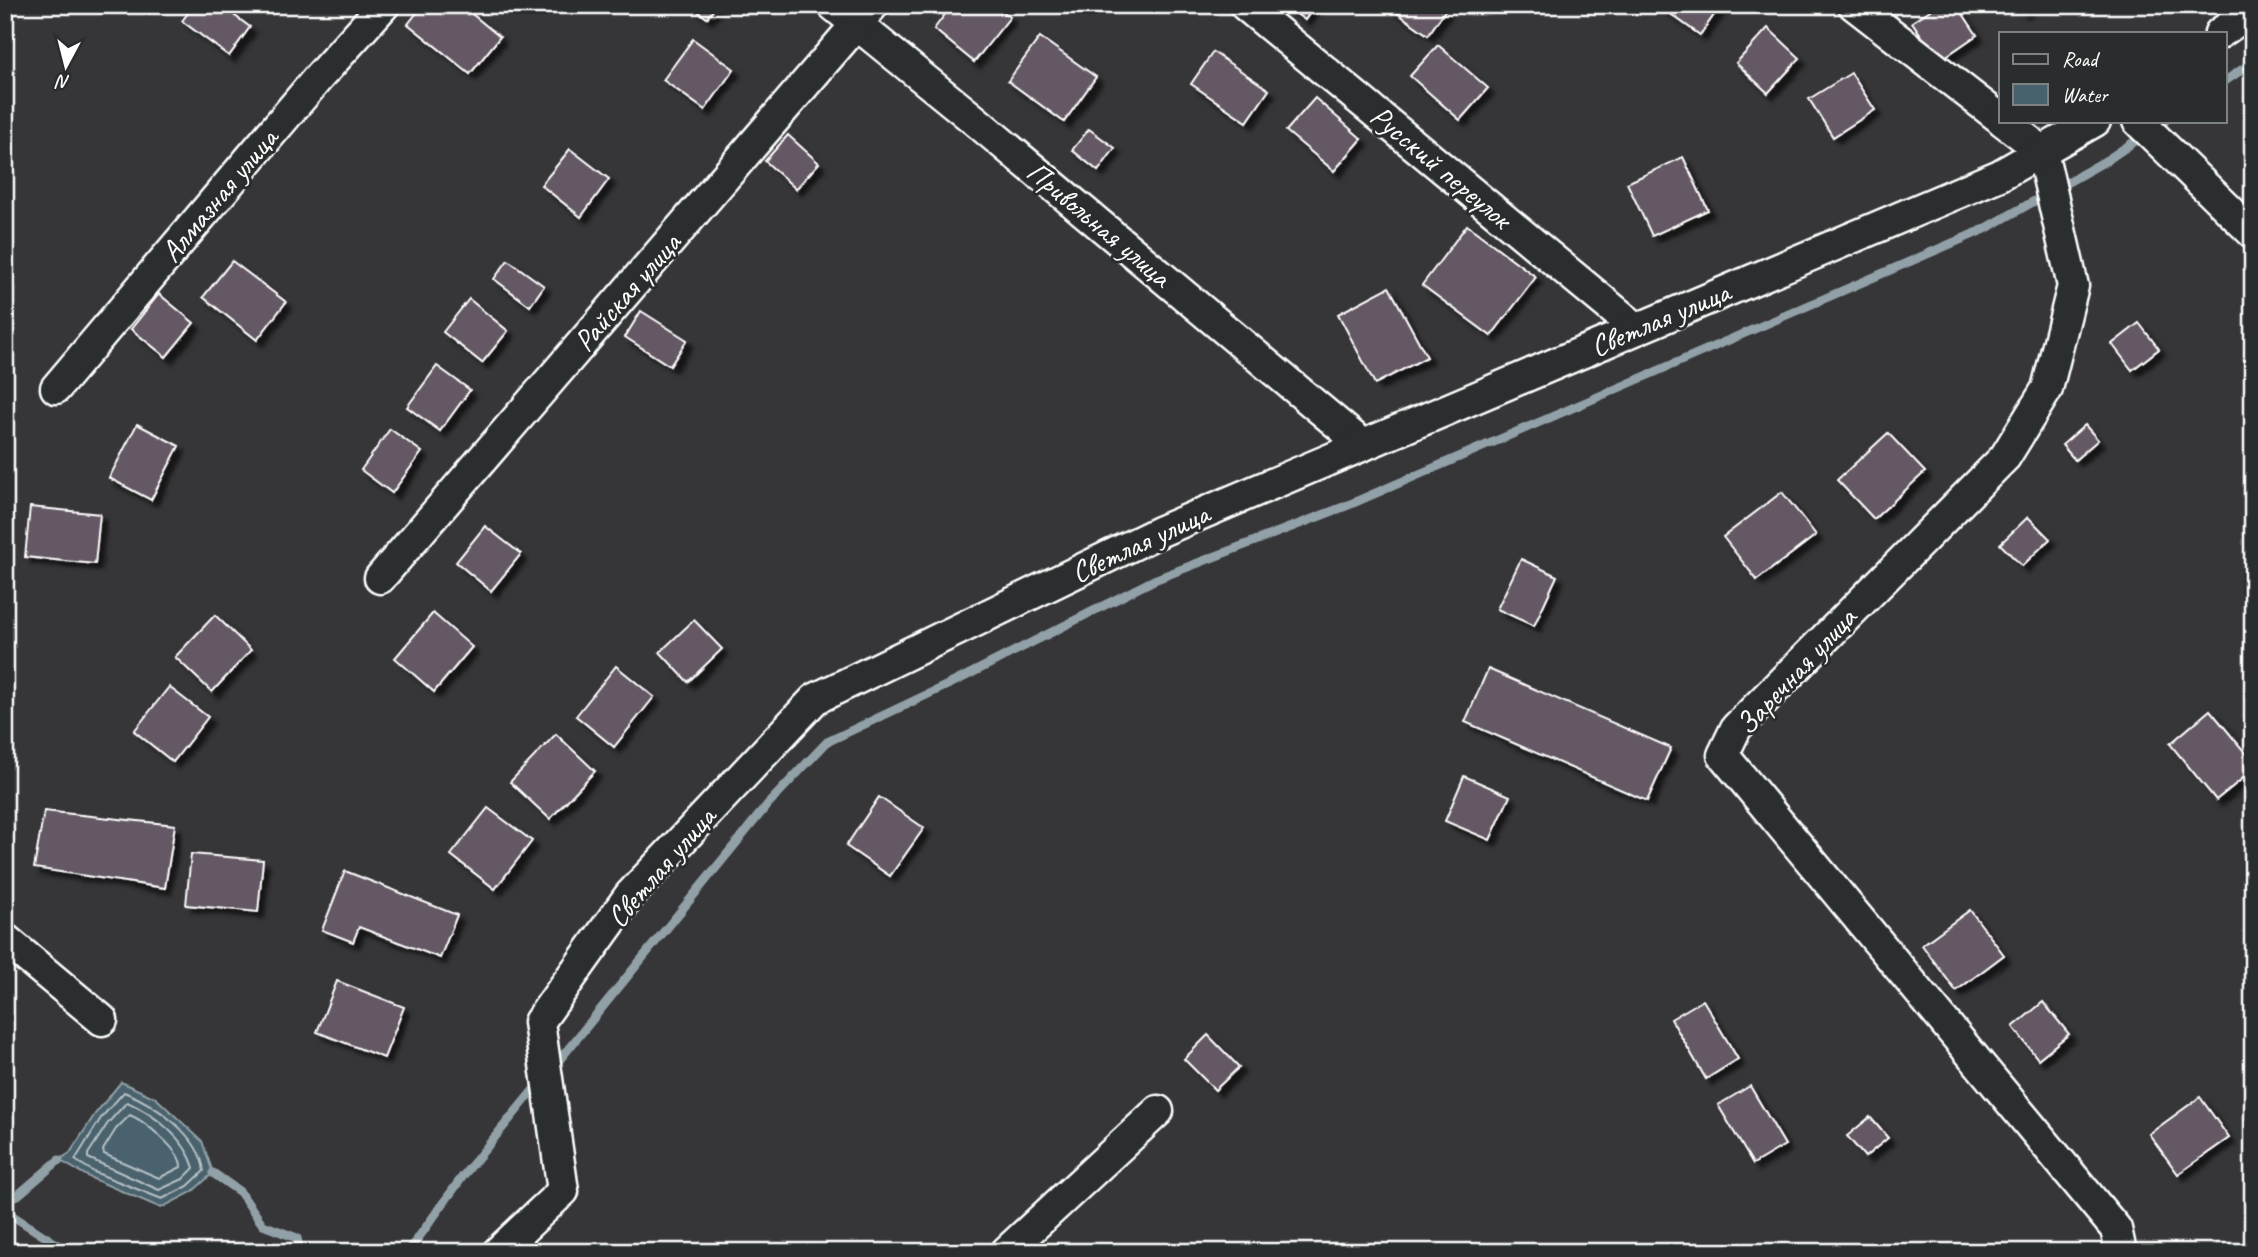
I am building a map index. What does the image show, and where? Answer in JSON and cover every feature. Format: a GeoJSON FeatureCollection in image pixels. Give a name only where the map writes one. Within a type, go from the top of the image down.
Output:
{"type":"FeatureCollection","features":[{"type":"Feature","properties":{"kind":"street","name":"Алмазная улица"},"geometry":{"type":"LineString","coordinates":[[57,387],[318,78],[384,5]]}},
{"type":"Feature","properties":{"kind":"street","name":"Привольная улица"},"geometry":{"type":"LineString","coordinates":[[833,5],[865,15],[977,122],[1363,445]]}},
{"type":"Feature","properties":{"kind":"street","name":"Русский переулок"},"geometry":{"type":"LineString","coordinates":[[1245,5],[1637,329]]}},
{"type":"Feature","properties":{"kind":"street"},"geometry":{"type":"LineString","coordinates":[[1854,5],[1999,118]]}},
{"type":"Feature","properties":{"kind":"street"},"geometry":{"type":"LineString","coordinates":[[2221,32],[2253,10]]}},
{"type":"Feature","properties":{"kind":"street","name":"Райская улица"},"geometry":{"type":"LineString","coordinates":[[380,578],[865,15]]}},
{"type":"Feature","properties":{"kind":"street"},"geometry":{"type":"LineString","coordinates":[[2005,122],[2042,151]]}},
{"type":"Feature","properties":{"kind":"street","name":"Светлая улица"},"geometry":{"type":"LineString","coordinates":[[498,1252],[563,1191],[539,1022],[630,895],[815,699],[1161,531],[2000,175],[2093,122]]}},
{"type":"Feature","properties":{"kind":"street"},"geometry":{"type":"LineString","coordinates":[[2139,122],[2253,233]]}},
{"type":"Feature","properties":{"kind":"street","name":"Заречная улица"},"geometry":{"type":"LineString","coordinates":[[2042,151],[2073,286],[2047,389],[2005,457],[1737,728],[1723,755],[2116,1229],[2121,1252]]}},
{"type":"Feature","properties":{"kind":"street"},"geometry":{"type":"LineString","coordinates":[[5,939],[102,1020]]}},
{"type":"Feature","properties":{"kind":"street"},"geometry":{"type":"LineString","coordinates":[[1006,1252],[1158,1111]]}},
{"type":"Feature","properties":{"kind":"water"},"geometry":{"type":"Polygon","coordinates":[[[121,1082],[156,1098],[202,1141],[213,1173],[192,1192],[161,1208],[91,1178],[59,1160],[70,1153],[95,1114],[121,1082]]]}},
{"type":"Feature","properties":{"kind":"building"},"geometry":{"type":"Polygon","coordinates":[[[194,5],[220,5],[250,27],[229,56],[182,21],[194,5]]]}},
{"type":"Feature","properties":{"kind":"building"},"geometry":{"type":"Polygon","coordinates":[[[423,5],[461,5],[500,37],[470,74],[408,24],[423,5]]]}},
{"type":"Feature","properties":{"kind":"building"},"geometry":{"type":"Polygon","coordinates":[[[689,5],[717,5],[707,18],[689,5]]]}},
{"type":"Feature","properties":{"kind":"building"},"geometry":{"type":"Polygon","coordinates":[[[952,5],[995,5],[1010,17],[974,62],[934,29],[952,5]]]}},
{"type":"Feature","properties":{"kind":"building"},"geometry":{"type":"Polygon","coordinates":[[[1284,5],[1315,5],[1305,20],[1284,5]]]}},
{"type":"Feature","properties":{"kind":"building"},"geometry":{"type":"Polygon","coordinates":[[[1386,5],[1449,5],[1428,35],[1386,5]]]}},
{"type":"Feature","properties":{"kind":"building"},"geometry":{"type":"Polygon","coordinates":[[[1721,5],[1700,35],[1661,7],[1721,5]]]}},
{"type":"Feature","properties":{"kind":"building"},"geometry":{"type":"Polygon","coordinates":[[[1938,5],[1957,5],[1977,35],[1939,61],[1912,22],[1938,5]]]}},
{"type":"Feature","properties":{"kind":"building"},"geometry":{"type":"Polygon","coordinates":[[[2017,5],[2032,5],[2022,12],[2017,5]]]}},
{"type":"Feature","properties":{"kind":"building"},"geometry":{"type":"Polygon","coordinates":[[[1768,28],[1800,58],[1768,93],[1736,63],[1768,28]]]}},
{"type":"Feature","properties":{"kind":"building"},"geometry":{"type":"Polygon","coordinates":[[[1040,37],[1096,77],[1064,122],[1008,81],[1040,37]]]}},
{"type":"Feature","properties":{"kind":"building"},"geometry":{"type":"Polygon","coordinates":[[[693,39],[734,69],[705,110],[663,80],[693,39]]]}},
{"type":"Feature","properties":{"kind":"building"},"geometry":{"type":"Polygon","coordinates":[[[1438,45],[1488,88],[1460,120],[1410,76],[1438,45]]]}},
{"type":"Feature","properties":{"kind":"building"},"geometry":{"type":"Polygon","coordinates":[[[1213,52],[1269,90],[1247,122],[1191,84],[1213,52]]]}},
{"type":"Feature","properties":{"kind":"building"},"geometry":{"type":"Polygon","coordinates":[[[1851,73],[1875,110],[1833,137],[1809,99],[1851,73]]]}},
{"type":"Feature","properties":{"kind":"building"},"geometry":{"type":"Polygon","coordinates":[[[1315,98],[1362,139],[1334,171],[1286,131],[1315,98]]]}},
{"type":"Feature","properties":{"kind":"building"},"geometry":{"type":"Polygon","coordinates":[[[1089,129],[1115,148],[1098,171],[1072,150],[1089,129]]]}},
{"type":"Feature","properties":{"kind":"building"},"geometry":{"type":"Polygon","coordinates":[[[788,135],[819,163],[796,189],[765,161],[788,135]]]}},
{"type":"Feature","properties":{"kind":"building"},"geometry":{"type":"Polygon","coordinates":[[[570,149],[609,179],[581,217],[541,185],[570,149]]]}},
{"type":"Feature","properties":{"kind":"building"},"geometry":{"type":"Polygon","coordinates":[[[1683,157],[1708,210],[1652,236],[1627,183],[1683,157]]]}},
{"type":"Feature","properties":{"kind":"building"},"geometry":{"type":"Polygon","coordinates":[[[1467,225],[1536,277],[1491,336],[1422,285],[1467,225]]]}},
{"type":"Feature","properties":{"kind":"building"},"geometry":{"type":"Polygon","coordinates":[[[508,260],[544,286],[530,306],[494,279],[508,260]]]}},
{"type":"Feature","properties":{"kind":"building"},"geometry":{"type":"Polygon","coordinates":[[[232,261],[286,302],[257,340],[203,297],[232,261]]]}},
{"type":"Feature","properties":{"kind":"building"},"geometry":{"type":"Polygon","coordinates":[[[1389,287],[1427,357],[1375,384],[1338,314],[1389,287]]]}},
{"type":"Feature","properties":{"kind":"building"},"geometry":{"type":"Polygon","coordinates":[[[159,294],[194,323],[166,357],[131,329],[159,294]]]}},
{"type":"Feature","properties":{"kind":"building"},"geometry":{"type":"Polygon","coordinates":[[[469,299],[508,331],[482,363],[443,332],[469,299]]]}},
{"type":"Feature","properties":{"kind":"building"},"geometry":{"type":"Polygon","coordinates":[[[641,311],[687,340],[670,366],[625,337],[641,311]]]}},
{"type":"Feature","properties":{"kind":"building"},"geometry":{"type":"Polygon","coordinates":[[[2139,323],[2159,349],[2132,370],[2112,344],[2139,323]]]}},
{"type":"Feature","properties":{"kind":"building"},"geometry":{"type":"Polygon","coordinates":[[[437,366],[470,390],[440,431],[407,407],[437,366]]]}},
{"type":"Feature","properties":{"kind":"building"},"geometry":{"type":"Polygon","coordinates":[[[137,424],[179,446],[151,500],[109,478],[137,424]]]}},
{"type":"Feature","properties":{"kind":"building"},"geometry":{"type":"Polygon","coordinates":[[[2085,425],[2098,440],[2075,460],[2062,445],[2085,425]]]}},
{"type":"Feature","properties":{"kind":"building"},"geometry":{"type":"Polygon","coordinates":[[[390,429],[422,452],[392,493],[361,470],[390,429]]]}},
{"type":"Feature","properties":{"kind":"building"},"geometry":{"type":"Polygon","coordinates":[[[1888,433],[1925,472],[1874,519],[1837,480],[1888,433]]]}},
{"type":"Feature","properties":{"kind":"building"},"geometry":{"type":"Polygon","coordinates":[[[1782,492],[1816,535],[1757,580],[1723,537],[1782,492]]]}},
{"type":"Feature","properties":{"kind":"building"},"geometry":{"type":"Polygon","coordinates":[[[30,507],[100,514],[95,564],[25,557],[30,507]]]}},
{"type":"Feature","properties":{"kind":"building"},"geometry":{"type":"Polygon","coordinates":[[[2028,517],[2050,539],[2022,566],[2000,544],[2028,517]]]}},
{"type":"Feature","properties":{"kind":"building"},"geometry":{"type":"Polygon","coordinates":[[[485,526],[521,554],[491,591],[456,562],[485,526]]]}},
{"type":"Feature","properties":{"kind":"building"},"geometry":{"type":"Polygon","coordinates":[[[1521,559],[1557,576],[1534,626],[1497,609],[1521,559]]]}},
{"type":"Feature","properties":{"kind":"building"},"geometry":{"type":"Polygon","coordinates":[[[433,613],[472,647],[434,692],[395,658],[433,613]]]}},
{"type":"Feature","properties":{"kind":"building"},"geometry":{"type":"Polygon","coordinates":[[[215,615],[251,650],[212,692],[175,657],[215,615]]]}},
{"type":"Feature","properties":{"kind":"building"},"geometry":{"type":"Polygon","coordinates":[[[694,620],[722,649],[688,682],[660,652],[694,620]]]}},
{"type":"Feature","properties":{"kind":"building"},"geometry":{"type":"Polygon","coordinates":[[[616,666],[654,697],[614,747],[576,716],[616,666]]]}},
{"type":"Feature","properties":{"kind":"building"},"geometry":{"type":"Polygon","coordinates":[[[1488,669],[1671,748],[1647,801],[1465,722],[1488,669]]]}},
{"type":"Feature","properties":{"kind":"building"},"geometry":{"type":"Polygon","coordinates":[[[169,687],[208,717],[173,762],[134,731],[169,687]]]}},
{"type":"Feature","properties":{"kind":"building"},"geometry":{"type":"Polygon","coordinates":[[[2210,710],[2253,762],[2253,770],[2216,800],[2170,744],[2210,710]]]}},
{"type":"Feature","properties":{"kind":"building"},"geometry":{"type":"Polygon","coordinates":[[[556,734],[595,771],[550,819],[510,782],[556,734]]]}},
{"type":"Feature","properties":{"kind":"building"},"geometry":{"type":"Polygon","coordinates":[[[1464,776],[1510,796],[1490,840],[1445,821],[1464,776]]]}},
{"type":"Feature","properties":{"kind":"building"},"geometry":{"type":"Polygon","coordinates":[[[879,797],[924,828],[890,876],[846,846],[879,797]]]}},
{"type":"Feature","properties":{"kind":"building"},"geometry":{"type":"Polygon","coordinates":[[[488,808],[532,841],[495,889],[451,855],[488,808]]]}},
{"type":"Feature","properties":{"kind":"building"},"geometry":{"type":"Polygon","coordinates":[[[44,811],[175,825],[165,888],[34,868],[44,811]]]}},
{"type":"Feature","properties":{"kind":"building"},"geometry":{"type":"Polygon","coordinates":[[[191,854],[263,860],[258,912],[186,905],[191,854]]]}},
{"type":"Feature","properties":{"kind":"building"},"geometry":{"type":"Polygon","coordinates":[[[345,871],[457,915],[440,958],[359,927],[353,942],[322,930],[345,871]]]}},
{"type":"Feature","properties":{"kind":"building"},"geometry":{"type":"Polygon","coordinates":[[[1970,910],[2004,955],[1956,991],[1922,945],[1970,910]]]}},
{"type":"Feature","properties":{"kind":"building"},"geometry":{"type":"Polygon","coordinates":[[[337,981],[404,1007],[384,1058],[317,1032],[337,981]]]}},
{"type":"Feature","properties":{"kind":"building"},"geometry":{"type":"Polygon","coordinates":[[[1703,1000],[1738,1059],[1706,1079],[1671,1019],[1703,1000]]]}},
{"type":"Feature","properties":{"kind":"building"},"geometry":{"type":"Polygon","coordinates":[[[2043,1002],[2069,1034],[2038,1059],[2013,1027],[2043,1002]]]}},
{"type":"Feature","properties":{"kind":"building"},"geometry":{"type":"Polygon","coordinates":[[[1208,1035],[1239,1067],[1215,1090],[1184,1059],[1208,1035]]]}},
{"type":"Feature","properties":{"kind":"building"},"geometry":{"type":"Polygon","coordinates":[[[1750,1086],[1785,1145],[1753,1164],[1718,1105],[1750,1086]]]}},
{"type":"Feature","properties":{"kind":"building"},"geometry":{"type":"Polygon","coordinates":[[[2200,1097],[2229,1138],[2178,1174],[2149,1134],[2200,1097]]]}},
{"type":"Feature","properties":{"kind":"building"},"geometry":{"type":"Polygon","coordinates":[[[1870,1117],[1888,1138],[1865,1157],[1847,1136],[1870,1117]]]}},
{"type":"Feature","properties":{"kind":"building"},"geometry":{"type":"Polygon","coordinates":[[[1851,1244],[1859,1252],[1844,1252],[1851,1244]]]}},
{"type":"Feature","properties":{"kind":"waterway"},"geometry":{"type":"LineString","coordinates":[[2226,80],[2253,62]]}},
{"type":"Feature","properties":{"kind":"waterway"},"geometry":{"type":"LineString","coordinates":[[552,1069],[768,804],[827,742],[958,680],[1154,580],[1346,506],[1985,229],[2107,160],[2164,122]]}},
{"type":"Feature","properties":{"kind":"waterway"},"geometry":{"type":"LineString","coordinates":[[408,1252],[463,1176],[540,1082]]}},
{"type":"Feature","properties":{"kind":"waterway"},"geometry":{"type":"LineString","coordinates":[[5,1198],[18,1195],[59,1160]]}},
{"type":"Feature","properties":{"kind":"waterway"},"geometry":{"type":"LineString","coordinates":[[213,1173],[240,1192],[263,1225],[297,1238],[300,1252]]}},
{"type":"Feature","properties":{"kind":"waterway"},"geometry":{"type":"LineString","coordinates":[[5,1211],[69,1252]]}}]}
